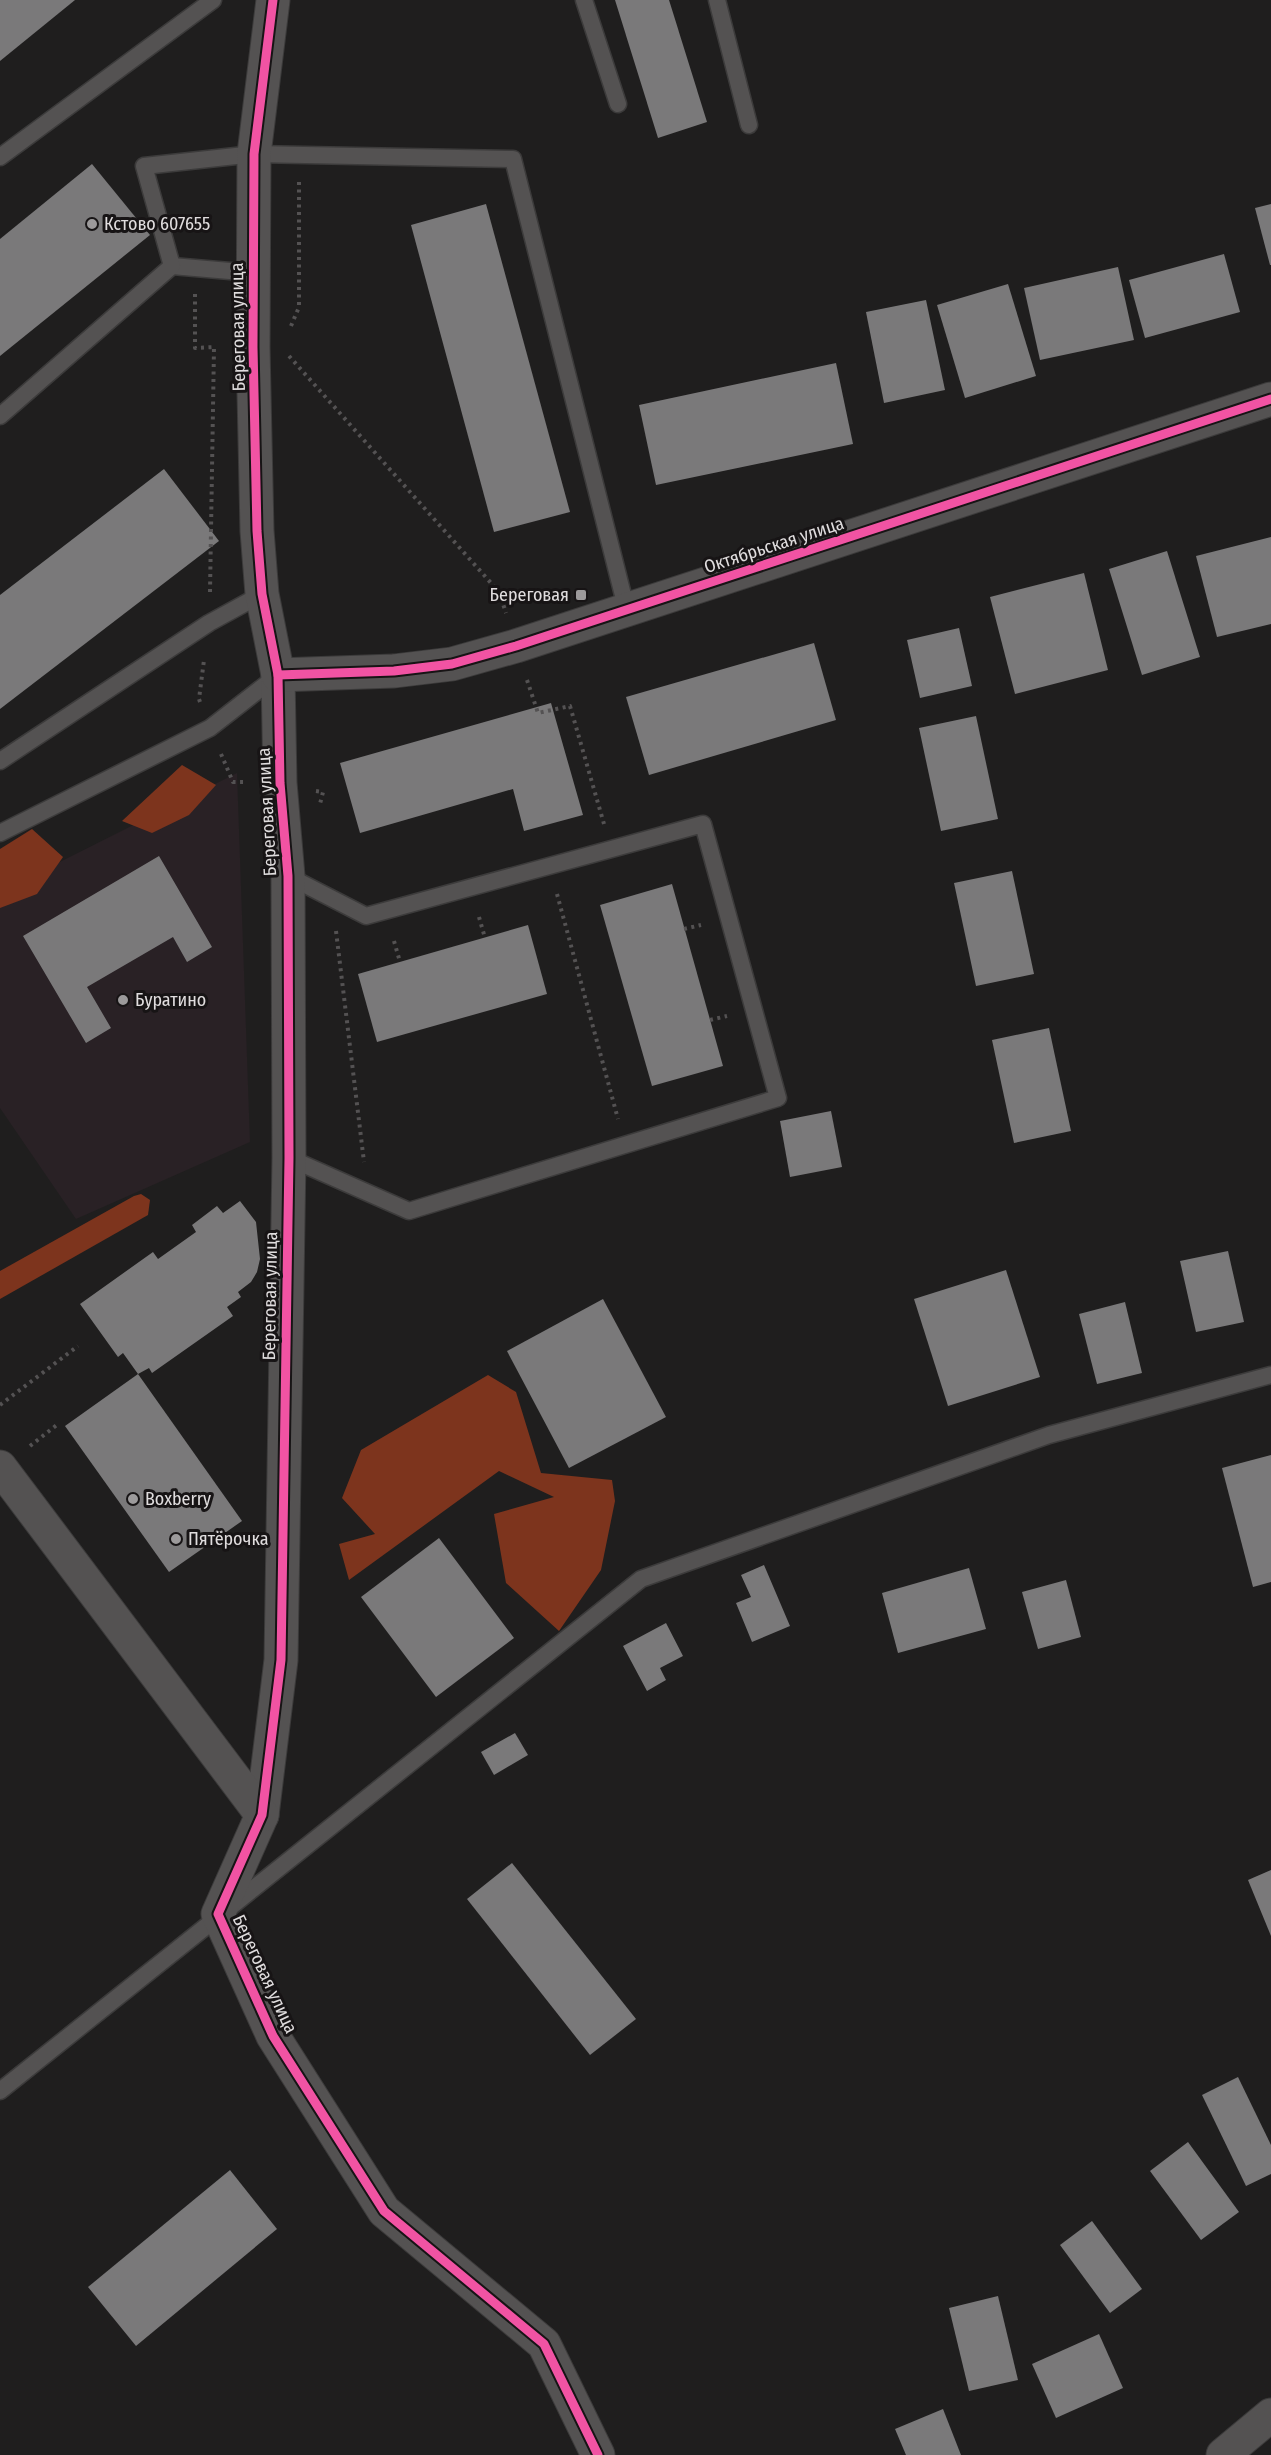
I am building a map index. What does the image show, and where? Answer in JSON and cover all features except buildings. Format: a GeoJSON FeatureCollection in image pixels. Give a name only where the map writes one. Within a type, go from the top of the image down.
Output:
{"type":"FeatureCollection","features":[{"type":"Feature","properties":{"kind":"street","name":"Береговая улица"},"geometry":{"type":"LineString","coordinates":[[273,0],[254,154],[253,273],[257,531],[262,594],[278,675],[280,783],[288,876],[289,1158],[281,1660],[262,1815],[218,1914],[273,2036],[384,2211],[544,2344],[598,2455]]}},
{"type":"Feature","properties":{"kind":"street","name":"Октябрьская улица"},"geometry":{"type":"LineString","coordinates":[[278,675],[394,671],[452,664],[627,611],[1271,399]]}},
{"type":"Feature","properties":{"kind":"street"},"geometry":{"type":"LineString","coordinates":[[0,1467],[262,1815]]}},
{"type":"Feature","properties":{"kind":"street"},"geometry":{"type":"LineString","coordinates":[[1223,2455],[1271,2415]]}},
{"type":"Feature","properties":{"kind":"lane"},"geometry":{"type":"LineString","coordinates":[[0,157],[213,0]]}},
{"type":"Feature","properties":{"kind":"lane"},"geometry":{"type":"LineString","coordinates":[[584,0],[618,104]]}},
{"type":"Feature","properties":{"kind":"lane"},"geometry":{"type":"LineString","coordinates":[[717,0],[749,125]]}},
{"type":"Feature","properties":{"kind":"lane"},"geometry":{"type":"LineString","coordinates":[[172,266],[144,166],[254,154],[513,159],[627,611]]}},
{"type":"Feature","properties":{"kind":"lane"},"geometry":{"type":"LineString","coordinates":[[0,416],[172,266],[253,273]]}},
{"type":"Feature","properties":{"kind":"lane"},"geometry":{"type":"LineString","coordinates":[[0,761],[209,623],[262,594]]}},
{"type":"Feature","properties":{"kind":"lane"},"geometry":{"type":"LineString","coordinates":[[0,833],[210,728],[278,675]]}},
{"type":"Feature","properties":{"kind":"lane"},"geometry":{"type":"LineString","coordinates":[[288,876],[366,916],[703,824],[778,1098],[409,1211],[289,1158]]}},
{"type":"Feature","properties":{"kind":"lane"},"geometry":{"type":"LineString","coordinates":[[0,2091],[137,1983],[218,1914],[641,1579],[1049,1435],[1271,1375]]}},
{"type":"Feature","properties":{"kind":"path"},"geometry":{"type":"LineString","coordinates":[[291,327],[300,307],[299,155]]}},
{"type":"Feature","properties":{"kind":"path"},"geometry":{"type":"LineString","coordinates":[[282,347],[499,592],[538,713],[570,706],[612,849]]}},
{"type":"Feature","properties":{"kind":"path"},"geometry":{"type":"LineString","coordinates":[[557,894],[618,1121]]}},
{"type":"Feature","properties":{"kind":"path"},"geometry":{"type":"LineString","coordinates":[[332,899],[368,1192]]}},
{"type":"Feature","properties":{"kind":"path"},"geometry":{"type":"LineString","coordinates":[[479,916],[485,938]]}},
{"type":"Feature","properties":{"kind":"path"},"geometry":{"type":"LineString","coordinates":[[684,929],[704,924]]}},
{"type":"Feature","properties":{"kind":"path"},"geometry":{"type":"LineString","coordinates":[[394,941],[400,962]]}},
{"type":"Feature","properties":{"kind":"path"},"geometry":{"type":"LineString","coordinates":[[710,1020],[730,1015]]}},
{"type":"Feature","properties":{"kind":"path"},"geometry":{"type":"LineString","coordinates":[[0,1405],[78,1346]]}},
{"type":"Feature","properties":{"kind":"shaded area"},"geometry":{"type":"Polygon","coordinates":[[[182,765],[216,785],[189,815],[152,833],[122,821],[182,765]]]}},
{"type":"Feature","properties":{"kind":"shaded area","name":"Буратино"},"geometry":{"type":"Polygon","coordinates":[[[237,773],[250,1142],[76,1219],[0,1108],[0,892],[237,773]]]}},
{"type":"Feature","properties":{"kind":"shaded area"},"geometry":{"type":"Polygon","coordinates":[[[32,829],[63,857],[37,894],[0,908],[0,849],[32,829]]]}},
{"type":"Feature","properties":{"kind":"shaded area"},"geometry":{"type":"Polygon","coordinates":[[[141,1194],[150,1200],[148,1215],[0,1299],[0,1271],[141,1194]]]}},
{"type":"Feature","properties":{"kind":"shaded area"},"geometry":{"type":"Polygon","coordinates":[[[488,1375],[516,1392],[541,1473],[612,1480],[615,1501],[601,1570],[559,1631],[506,1583],[494,1514],[554,1497],[499,1471],[349,1580],[339,1544],[375,1534],[342,1498],[361,1450],[488,1375]]]}},
{"type":"Feature","properties":{"kind":"cycle path"},"geometry":{"type":"LineString","coordinates":[[273,0],[254,154],[253,347],[257,531],[262,594],[278,675],[280,783],[288,876],[289,1158],[281,1660],[262,1815],[218,1914],[273,2036],[384,2211],[544,2344],[598,2455]]}},
{"type":"Feature","properties":{"kind":"cycle path"},"geometry":{"type":"LineString","coordinates":[[278,675],[394,671],[452,664],[516,646],[1271,399]]}},
{"type":"Feature","properties":{"kind":"place","name":"Кстово 607655"},"geometry":{"type":"Point","coordinates":[92,224]}},
{"type":"Feature","properties":{"kind":"place","name":"Береговая"},"geometry":{"type":"Point","coordinates":[581,595]}},
{"type":"Feature","properties":{"kind":"place","name":"Буратино"},"geometry":{"type":"Point","coordinates":[123,1000]}},
{"type":"Feature","properties":{"kind":"place","name":"Boxberry"},"geometry":{"type":"Point","coordinates":[133,1499]}},
{"type":"Feature","properties":{"kind":"place","name":"Пятёрочка"},"geometry":{"type":"Point","coordinates":[176,1539]}}]}
